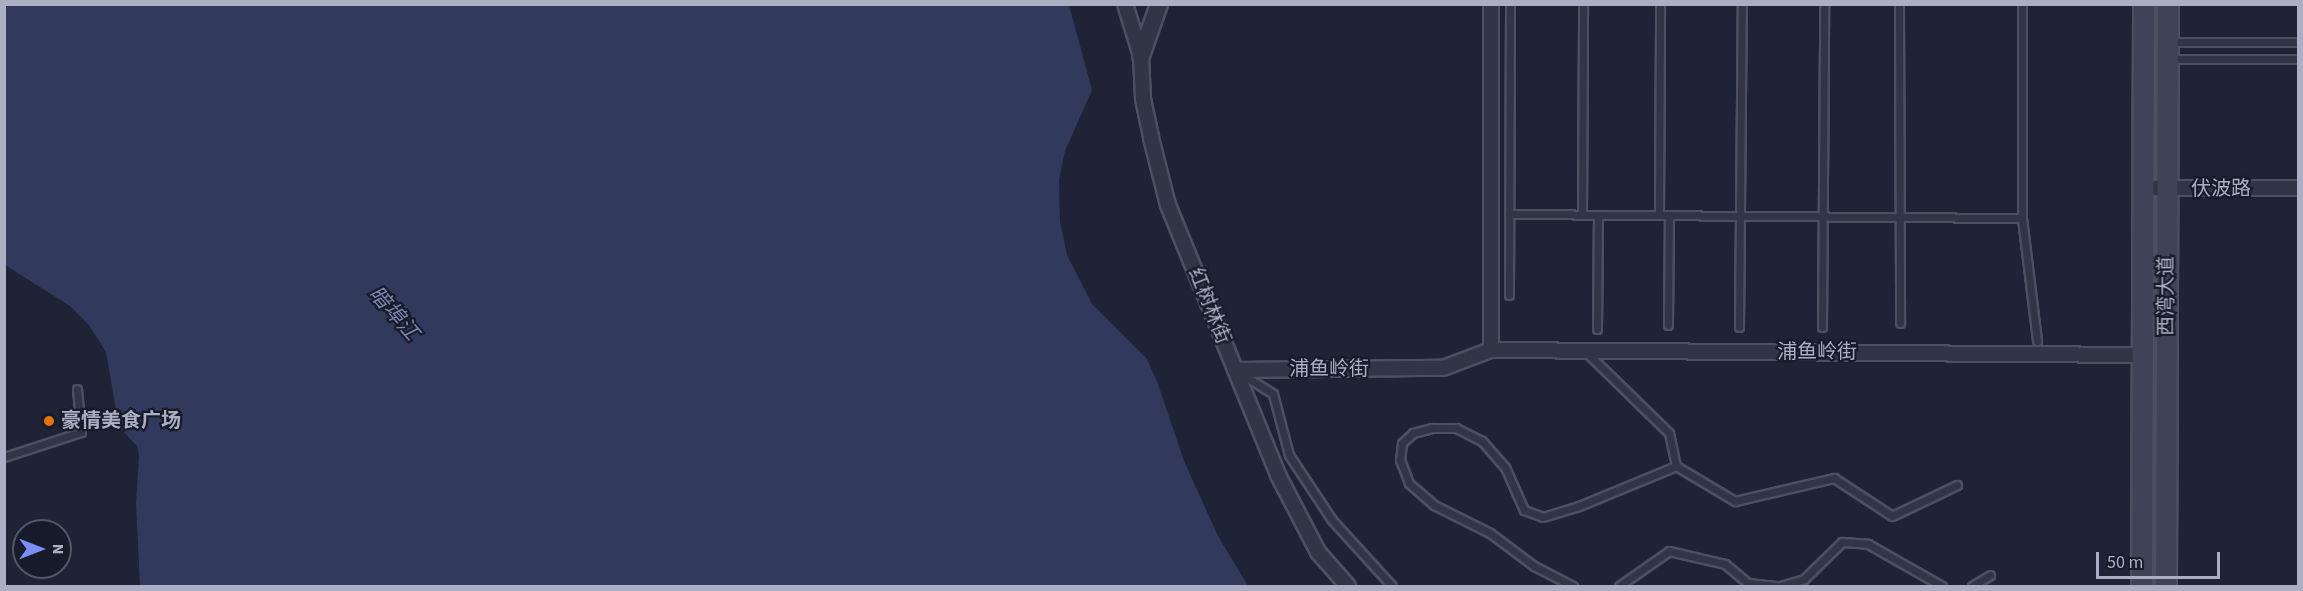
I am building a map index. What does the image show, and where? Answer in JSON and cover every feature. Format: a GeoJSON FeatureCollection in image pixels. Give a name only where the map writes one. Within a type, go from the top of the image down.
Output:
{"type":"FeatureCollection","features":[{"type":"Feature","properties":{"kind":"main road","name":"西湾大道"},"geometry":{"type":"LineString","coordinates":[[2142,586],[2144,4]]}},
{"type":"Feature","properties":{"kind":"main road","name":"西湾大道"},"geometry":{"type":"LineString","coordinates":[[2166,586],[2168,4]]}},
{"type":"Feature","properties":{"kind":"street","name":"红树林街"},"geometry":{"type":"LineString","coordinates":[[1125,4],[1141,56],[1143,99],[1168,205],[1278,475],[1318,552],[1347,586]]}},
{"type":"Feature","properties":{"kind":"street"},"geometry":{"type":"LineString","coordinates":[[1141,56],[1159,4]]}},
{"type":"Feature","properties":{"kind":"street"},"geometry":{"type":"LineString","coordinates":[[1491,4],[1491,350]]}},
{"type":"Feature","properties":{"kind":"street","name":"伏波路"},"geometry":{"type":"LineString","coordinates":[[2143,188],[2298,188]]}},
{"type":"Feature","properties":{"kind":"street","name":"浦鱼岭街"},"geometry":{"type":"LineString","coordinates":[[1235,370],[1443,368],[1491,350],[2143,355]]}},
{"type":"Feature","properties":{"kind":"lane"},"geometry":{"type":"LineString","coordinates":[[1509,295],[1510,4]]}},
{"type":"Feature","properties":{"kind":"lane"},"geometry":{"type":"LineString","coordinates":[[1582,215],[1583,4]]}},
{"type":"Feature","properties":{"kind":"lane"},"geometry":{"type":"LineString","coordinates":[[1659,215],[1660,4]]}},
{"type":"Feature","properties":{"kind":"lane"},"geometry":{"type":"LineString","coordinates":[[1739,327],[1742,4]]}},
{"type":"Feature","properties":{"kind":"lane"},"geometry":{"type":"LineString","coordinates":[[1822,327],[1824,4]]}},
{"type":"Feature","properties":{"kind":"lane"},"geometry":{"type":"LineString","coordinates":[[1899,4],[1900,323]]}},
{"type":"Feature","properties":{"kind":"lane"},"geometry":{"type":"LineString","coordinates":[[2022,4],[2022,218],[2037,341]]}},
{"type":"Feature","properties":{"kind":"lane"},"geometry":{"type":"LineString","coordinates":[[2168,51],[2298,42]]}},
{"type":"Feature","properties":{"kind":"lane"},"geometry":{"type":"LineString","coordinates":[[2168,51],[2298,59]]}},
{"type":"Feature","properties":{"kind":"lane"},"geometry":{"type":"LineString","coordinates":[[1509,214],[2022,218]]}},
{"type":"Feature","properties":{"kind":"lane"},"geometry":{"type":"LineString","coordinates":[[1597,329],[1598,215]]}},
{"type":"Feature","properties":{"kind":"lane"},"geometry":{"type":"LineString","coordinates":[[1668,325],[1669,215]]}},
{"type":"Feature","properties":{"kind":"lane"},"geometry":{"type":"LineString","coordinates":[[1584,351],[1670,433],[1676,466],[1735,501],[1834,478],[1892,516],[1957,485]]}},
{"type":"Feature","properties":{"kind":"lane"},"geometry":{"type":"LineString","coordinates":[[1235,370],[1273,394],[1288,455],[1332,520],[1392,586]]}},
{"type":"Feature","properties":{"kind":"lane"},"geometry":{"type":"LineString","coordinates":[[4,457],[81,432],[77,389]]}},
{"type":"Feature","properties":{"kind":"lane"},"geometry":{"type":"LineString","coordinates":[[1573,586],[1534,566],[1490,533],[1434,505],[1409,483],[1400,460],[1402,443],[1413,433],[1432,428],[1456,428],[1482,441],[1505,467],[1524,510],[1543,517],[1579,506],[1676,466]]}},
{"type":"Feature","properties":{"kind":"lane"},"geometry":{"type":"LineString","coordinates":[[1619,586],[1670,551],[1725,564],[1748,583],[1778,586],[1804,579],[1842,542],[1868,544],[1942,586]]}},
{"type":"Feature","properties":{"kind":"lane"},"geometry":{"type":"LineString","coordinates":[[1972,586],[1990,574]]}},
{"type":"Feature","properties":{"kind":"water","name":"暗埠江"},"geometry":{"type":"Polygon","coordinates":[[[4,5],[1069,5],[1092,90],[1065,151],[1059,180],[1060,222],[1067,255],[1092,304],[1147,359],[1158,384],[1184,461],[1218,536],[1248,586],[140,586],[136,503],[139,456],[137,446],[119,427],[106,352],[89,325],[70,306],[5,265],[4,5]]]}},
{"type":"Feature","properties":{"kind":"place","name":"豪情美食广场"},"geometry":{"type":"Point","coordinates":[49,421]}}]}
